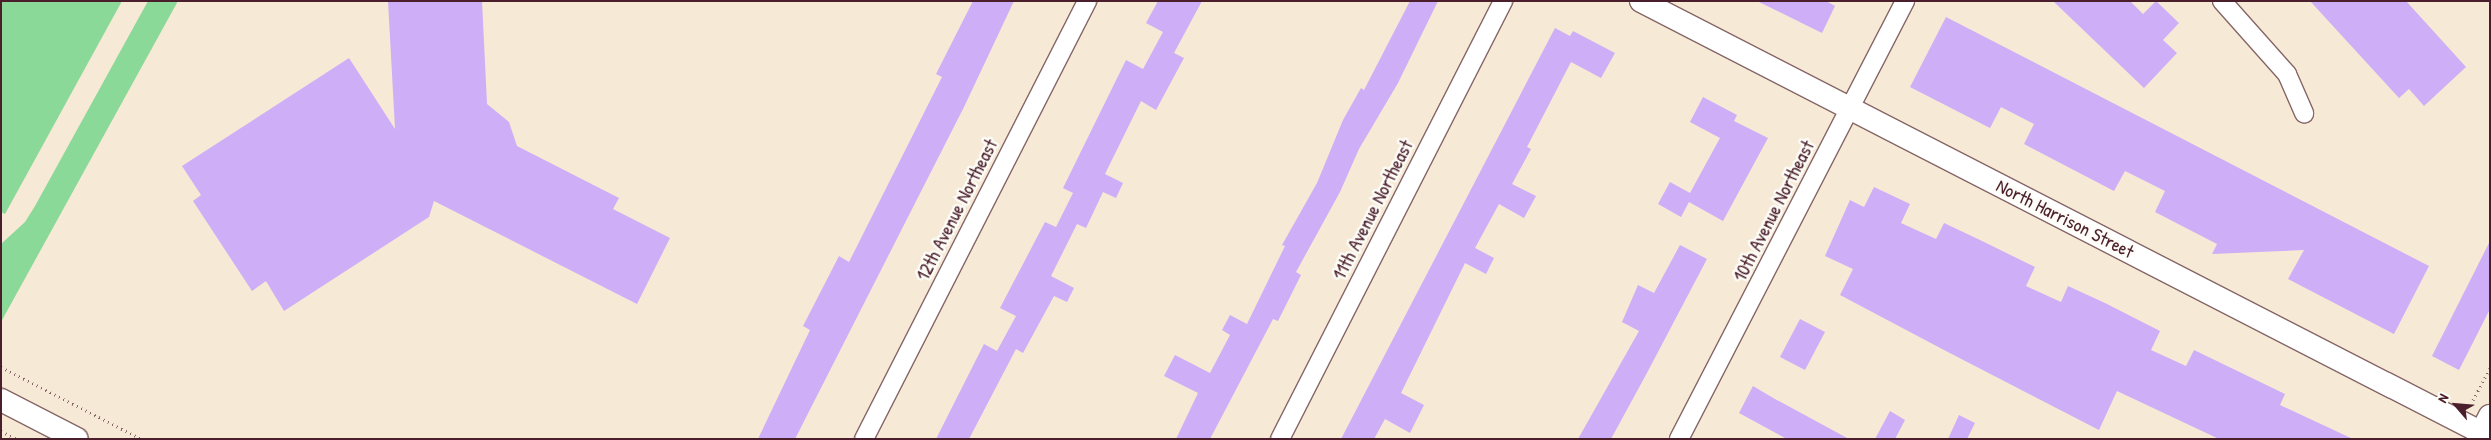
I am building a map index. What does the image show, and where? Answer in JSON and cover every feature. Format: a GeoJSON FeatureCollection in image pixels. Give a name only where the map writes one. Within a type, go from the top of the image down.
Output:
{"type":"FeatureCollection","features":[{"type":"Feature","properties":{"kind":"street","name":"12th Avenue Northeast"},"geometry":{"type":"LineString","coordinates":[[864,439],[1087,1]]}},
{"type":"Feature","properties":{"kind":"street","name":"11th Avenue Northeast"},"geometry":{"type":"LineString","coordinates":[[1280,439],[1504,1]]}},
{"type":"Feature","properties":{"kind":"street","name":"North Harrison Street"},"geometry":{"type":"LineString","coordinates":[[1641,1],[2485,431]]}},
{"type":"Feature","properties":{"kind":"street","name":"10th Avenue Northeast"},"geometry":{"type":"LineString","coordinates":[[1680,438],[1904,1]]}},
{"type":"Feature","properties":{"kind":"street"},"geometry":{"type":"LineString","coordinates":[[2222,1],[2287,74],[2304,113]]}},
{"type":"Feature","properties":{"kind":"street"},"geometry":{"type":"LineString","coordinates":[[1,400],[77,439]]}},
{"type":"Feature","properties":{"kind":"path"},"geometry":{"type":"LineString","coordinates":[[1,367],[142,439]]}},
{"type":"Feature","properties":{"kind":"path"},"geometry":{"type":"LineString","coordinates":[[1,431],[17,439]]}},
{"type":"Feature","properties":{"kind":"green space"},"geometry":{"type":"Polygon","coordinates":[[[1,1],[122,1],[5,214],[1,212],[1,1]]]}},
{"type":"Feature","properties":{"kind":"green space"},"geometry":{"type":"Polygon","coordinates":[[[148,1],[178,1],[1,322],[1,244],[25,222],[35,206],[148,1]]]}},
{"type":"Feature","properties":{"kind":"building"},"geometry":{"type":"Polygon","coordinates":[[[388,1],[482,1],[487,104],[509,122],[517,146],[619,198],[613,209],[670,238],[637,304],[434,201],[429,217],[284,311],[266,281],[252,291],[193,201],[201,195],[182,166],[349,58],[395,129],[388,1]]]}},
{"type":"Feature","properties":{"kind":"building"},"geometry":{"type":"Polygon","coordinates":[[[973,1],[1014,1],[964,107],[795,439],[758,439],[810,330],[803,326],[839,256],[849,262],[942,77],[936,74],[973,1]]]}},
{"type":"Feature","properties":{"kind":"building"},"geometry":{"type":"Polygon","coordinates":[[[1158,1],[1202,1],[1174,53],[1184,58],[1156,110],[1141,101],[1105,174],[1123,183],[1116,198],[1103,192],[1086,228],[1077,224],[1051,276],[1074,288],[1067,302],[1054,296],[1023,353],[1016,349],[969,439],[936,439],[984,344],[997,351],[1016,316],[1000,308],[1045,222],[1056,227],[1073,193],[1063,188],[1126,60],[1143,69],[1163,32],[1146,23],[1158,1]]]}},
{"type":"Feature","properties":{"kind":"building"},"geometry":{"type":"Polygon","coordinates":[[[1410,1],[1438,1],[1398,83],[1359,149],[1340,192],[1296,272],[1301,275],[1278,321],[1273,319],[1210,439],[1176,439],[1198,393],[1164,376],[1175,355],[1210,373],[1230,335],[1222,330],[1230,315],[1247,324],[1285,246],[1282,245],[1317,183],[1343,120],[1361,88],[1364,90],[1410,1]]]}},
{"type":"Feature","properties":{"kind":"building"},"geometry":{"type":"Polygon","coordinates":[[[1757,1],[1826,1],[1835,6],[1822,33],[1757,1]]]}},
{"type":"Feature","properties":{"kind":"building"},"geometry":{"type":"Polygon","coordinates":[[[2053,1],[2130,1],[2143,14],[2156,1],[2179,23],[2163,40],[2177,53],[2144,88],[2053,1]]]}},
{"type":"Feature","properties":{"kind":"building"},"geometry":{"type":"Polygon","coordinates":[[[2310,1],[2406,1],[2466,67],[2424,106],[2409,89],[2399,98],[2310,1]]]}},
{"type":"Feature","properties":{"kind":"building"},"geometry":{"type":"Polygon","coordinates":[[[1946,17],[2429,266],[2394,334],[2288,279],[2304,250],[2212,254],[2217,244],[2155,212],[2165,191],[2125,171],[2114,191],[2024,144],[2034,124],[2001,107],[1990,128],[1910,87],[1946,17]]]}},
{"type":"Feature","properties":{"kind":"building"},"geometry":{"type":"Polygon","coordinates":[[[1555,28],[1570,36],[1573,31],[1615,53],[1601,78],[1571,62],[1527,147],[1531,149],[1512,184],[1536,196],[1524,218],[1499,204],[1475,248],[1494,258],[1486,274],[1465,263],[1401,393],[1424,405],[1410,433],[1385,419],[1374,439],[1341,439],[1555,28]]]}},
{"type":"Feature","properties":{"kind":"building"},"geometry":{"type":"Polygon","coordinates":[[[1703,97],[1737,115],[1734,121],[1768,138],[1723,221],[1689,202],[1681,217],[1658,204],[1670,182],[1690,193],[1720,138],[1690,122],[1703,97]]]}},
{"type":"Feature","properties":{"kind":"building"},"geometry":{"type":"Polygon","coordinates":[[[1874,187],[1910,204],[1901,223],[1936,239],[1944,223],[1980,240],[2035,267],[2026,286],[2061,302],[2068,286],[2105,303],[2160,331],[2151,350],[2186,366],[2194,350],[2285,394],[2280,405],[2353,439],[2219,439],[2117,391],[2099,430],[1944,350],[1840,295],[1853,269],[1825,256],[1850,200],[1864,207],[1874,187]]]}},
{"type":"Feature","properties":{"kind":"building"},"geometry":{"type":"Polygon","coordinates":[[[2490,241],[2490,309],[2459,370],[2432,356],[2490,241]]]}},
{"type":"Feature","properties":{"kind":"building"},"geometry":{"type":"Polygon","coordinates":[[[1680,245],[1707,259],[1611,439],[1578,439],[1639,331],[1622,322],[1638,285],[1654,293],[1680,245]]]}},
{"type":"Feature","properties":{"kind":"building"},"geometry":{"type":"Polygon","coordinates":[[[1800,319],[1825,332],[1805,370],[1780,357],[1800,319]]]}},
{"type":"Feature","properties":{"kind":"building"},"geometry":{"type":"Polygon","coordinates":[[[1753,386],[1849,439],[1787,439],[1739,413],[1753,386]]]}},
{"type":"Feature","properties":{"kind":"building"},"geometry":{"type":"Polygon","coordinates":[[[1890,411],[1905,420],[1895,439],[1875,439],[1890,411]]]}},
{"type":"Feature","properties":{"kind":"building"},"geometry":{"type":"Polygon","coordinates":[[[1959,415],[1975,423],[1967,439],[1948,439],[1959,415]]]}}]}
